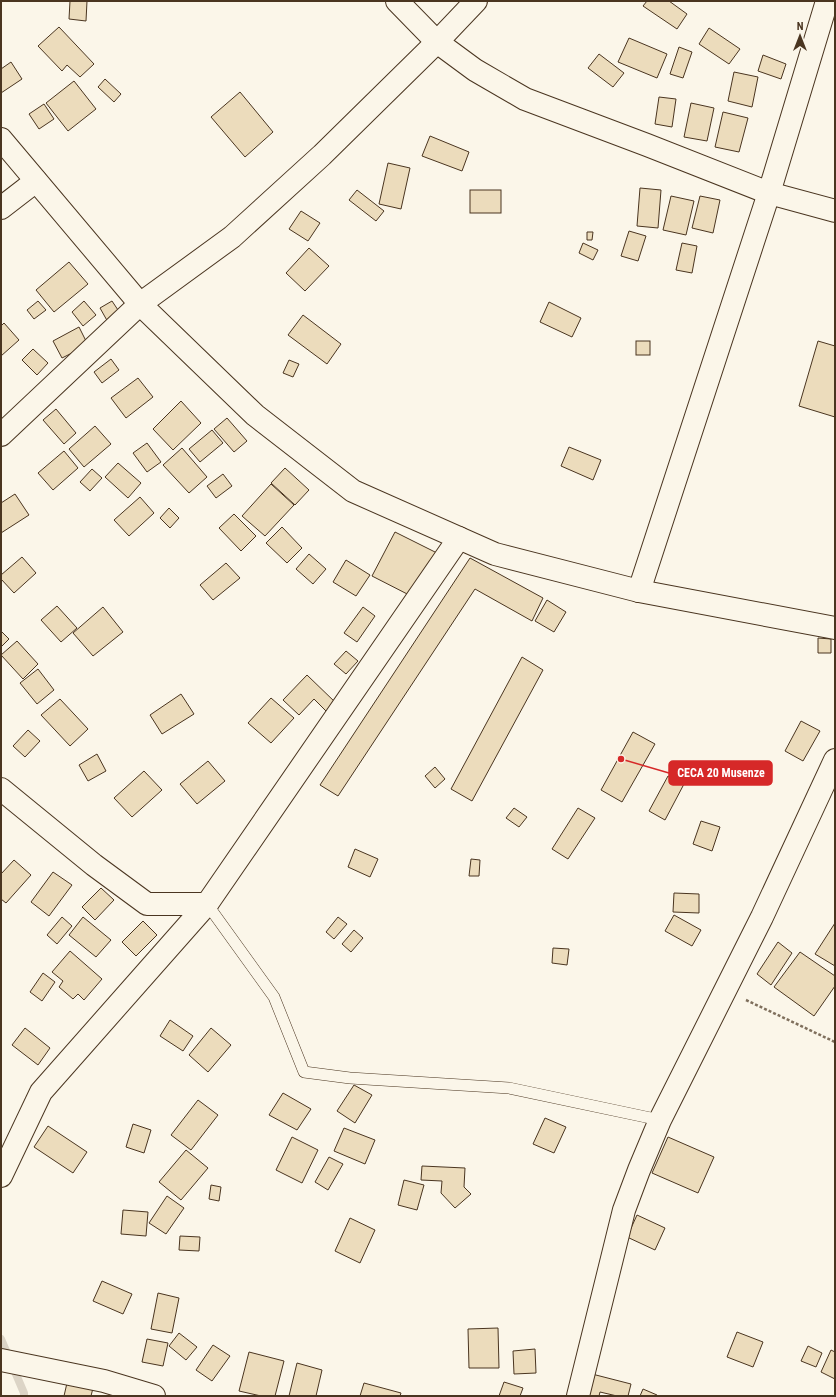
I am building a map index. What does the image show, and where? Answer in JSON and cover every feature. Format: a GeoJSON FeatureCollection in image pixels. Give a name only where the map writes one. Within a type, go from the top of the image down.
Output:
{"type":"FeatureCollection","features":[{"type":"Feature","properties":{"kind":"street"},"geometry":{"type":"LineString","coordinates":[[398,1],[437,42],[475,70],[525,99],[769,193],[835,211]]}},
{"type":"Feature","properties":{"kind":"street"},"geometry":{"type":"LineString","coordinates":[[1,435],[140,304],[232,237],[322,155],[437,42],[476,1]]}},
{"type":"Feature","properties":{"kind":"street"},"geometry":{"type":"LineString","coordinates":[[639,591],[769,193],[827,1]]}},
{"type":"Feature","properties":{"kind":"street"},"geometry":{"type":"LineString","coordinates":[[1,139],[140,304],[255,416],[353,491],[495,554],[639,591],[835,628]]}},
{"type":"Feature","properties":{"kind":"street"},"geometry":{"type":"LineString","coordinates":[[1,208],[36,181]]}},
{"type":"Feature","properties":{"kind":"street"},"geometry":{"type":"LineString","coordinates":[[1,1176],[41,1092],[207,904],[459,538]]}},
{"type":"Feature","properties":{"kind":"street"},"geometry":{"type":"LineString","coordinates":[[578,1396],[624,1210],[639,1170],[660,1120],[726,991],[835,760]]}},
{"type":"Feature","properties":{"kind":"street"},"geometry":{"type":"LineString","coordinates":[[1,789],[94,865],[147,904],[207,904]]}},
{"type":"Feature","properties":{"kind":"street"},"geometry":{"type":"LineString","coordinates":[[1,1360],[104,1381],[154,1396]]}},
{"type":"Feature","properties":{"kind":"lane"},"geometry":{"type":"LineString","coordinates":[[207,904],[274,997],[304,1072],[350,1078],[509,1088],[660,1120]]}},
{"type":"Feature","properties":{"kind":"path"},"geometry":{"type":"LineString","coordinates":[[726,991],[835,1042]]}},
{"type":"Feature","properties":{"kind":"building"},"geometry":{"type":"Polygon","coordinates":[[[70,1],[87,1],[86,21],[69,19],[70,1]]]}},
{"type":"Feature","properties":{"kind":"building"},"geometry":{"type":"Polygon","coordinates":[[[647,1],[669,1],[687,14],[677,29],[643,6],[647,1]]]}},
{"type":"Feature","properties":{"kind":"building"},"geometry":{"type":"Polygon","coordinates":[[[59,27],[94,64],[80,77],[67,65],[62,71],[38,46],[59,27]]]}},
{"type":"Feature","properties":{"kind":"building"},"geometry":{"type":"Polygon","coordinates":[[[709,28],[740,49],[729,64],[699,44],[709,28]]]}},
{"type":"Feature","properties":{"kind":"building"},"geometry":{"type":"Polygon","coordinates":[[[629,38],[667,54],[657,78],[618,62],[629,38]]]}},
{"type":"Feature","properties":{"kind":"building"},"geometry":{"type":"Polygon","coordinates":[[[679,47],[692,52],[683,78],[670,74],[679,47]]]}},
{"type":"Feature","properties":{"kind":"building"},"geometry":{"type":"Polygon","coordinates":[[[599,54],[624,73],[613,87],[588,68],[599,54]]]}},
{"type":"Feature","properties":{"kind":"building"},"geometry":{"type":"Polygon","coordinates":[[[763,55],[786,64],[781,79],[758,71],[763,55]]]}},
{"type":"Feature","properties":{"kind":"building"},"geometry":{"type":"Polygon","coordinates":[[[11,62],[22,79],[1,93],[1,69],[11,62]]]}},
{"type":"Feature","properties":{"kind":"building"},"geometry":{"type":"Polygon","coordinates":[[[734,72],[758,77],[752,107],[728,101],[734,72]]]}},
{"type":"Feature","properties":{"kind":"building"},"geometry":{"type":"Polygon","coordinates":[[[105,79],[121,94],[114,102],[98,87],[105,79]]]}},
{"type":"Feature","properties":{"kind":"building"},"geometry":{"type":"Polygon","coordinates":[[[74,81],[96,109],[68,131],[46,103],[74,81]]]}},
{"type":"Feature","properties":{"kind":"building"},"geometry":{"type":"Polygon","coordinates":[[[240,92],[273,132],[245,157],[211,117],[240,92]]]}},
{"type":"Feature","properties":{"kind":"building"},"geometry":{"type":"Polygon","coordinates":[[[659,97],[676,99],[672,127],[655,124],[659,97]]]}},
{"type":"Feature","properties":{"kind":"building"},"geometry":{"type":"Polygon","coordinates":[[[691,103],[714,108],[707,141],[684,137],[691,103]]]}},
{"type":"Feature","properties":{"kind":"building"},"geometry":{"type":"Polygon","coordinates":[[[44,104],[54,119],[39,129],[29,114],[44,104]]]}},
{"type":"Feature","properties":{"kind":"building"},"geometry":{"type":"Polygon","coordinates":[[[723,112],[748,118],[739,152],[715,147],[723,112]]]}},
{"type":"Feature","properties":{"kind":"building"},"geometry":{"type":"Polygon","coordinates":[[[430,136],[469,152],[462,171],[422,156],[430,136]]]}},
{"type":"Feature","properties":{"kind":"building"},"geometry":{"type":"Polygon","coordinates":[[[388,163],[410,168],[401,209],[379,204],[388,163]]]}},
{"type":"Feature","properties":{"kind":"building"},"geometry":{"type":"Polygon","coordinates":[[[640,188],[661,190],[658,228],[637,226],[640,188]]]}},
{"type":"Feature","properties":{"kind":"building"},"geometry":{"type":"Polygon","coordinates":[[[357,190],[384,211],[376,221],[349,200],[357,190]]]}},
{"type":"Feature","properties":{"kind":"building"},"geometry":{"type":"Polygon","coordinates":[[[470,190],[501,190],[501,213],[470,213],[470,190]]]}},
{"type":"Feature","properties":{"kind":"building"},"geometry":{"type":"Polygon","coordinates":[[[671,196],[694,201],[686,235],[663,230],[671,196]]]}},
{"type":"Feature","properties":{"kind":"building"},"geometry":{"type":"Polygon","coordinates":[[[700,196],[720,200],[713,233],[692,228],[700,196]]]}},
{"type":"Feature","properties":{"kind":"building"},"geometry":{"type":"Polygon","coordinates":[[[301,211],[320,223],[308,241],[289,229],[301,211]]]}},
{"type":"Feature","properties":{"kind":"building"},"geometry":{"type":"Polygon","coordinates":[[[629,231],[646,236],[638,261],[621,256],[629,231]]]}},
{"type":"Feature","properties":{"kind":"building"},"geometry":{"type":"Polygon","coordinates":[[[587,232],[593,232],[592,240],[587,240],[587,232]]]}},
{"type":"Feature","properties":{"kind":"building"},"geometry":{"type":"Polygon","coordinates":[[[583,243],[598,250],[593,260],[579,253],[583,243]]]}},
{"type":"Feature","properties":{"kind":"building"},"geometry":{"type":"Polygon","coordinates":[[[682,243],[697,246],[692,273],[676,270],[682,243]]]}},
{"type":"Feature","properties":{"kind":"building"},"geometry":{"type":"Polygon","coordinates":[[[309,248],[329,266],[305,291],[286,273],[309,248]]]}},
{"type":"Feature","properties":{"kind":"building"},"geometry":{"type":"Polygon","coordinates":[[[69,262],[88,284],[54,312],[36,290],[69,262]]]}},
{"type":"Feature","properties":{"kind":"building"},"geometry":{"type":"Polygon","coordinates":[[[38,301],[46,310],[34,319],[27,310],[38,301]]]}},
{"type":"Feature","properties":{"kind":"building"},"geometry":{"type":"Polygon","coordinates":[[[84,301],[96,315],[83,326],[72,312],[84,301]]]}},
{"type":"Feature","properties":{"kind":"building"},"geometry":{"type":"Polygon","coordinates":[[[112,301],[122,316],[109,324],[100,308],[112,301]]]}},
{"type":"Feature","properties":{"kind":"building"},"geometry":{"type":"Polygon","coordinates":[[[549,302],[581,318],[572,337],[540,322],[549,302]]]}},
{"type":"Feature","properties":{"kind":"building"},"geometry":{"type":"Polygon","coordinates":[[[303,315],[341,344],[327,364],[288,335],[303,315]]]}},
{"type":"Feature","properties":{"kind":"building"},"geometry":{"type":"Polygon","coordinates":[[[4,323],[19,340],[1,356],[1,326],[4,323]]]}},
{"type":"Feature","properties":{"kind":"building"},"geometry":{"type":"Polygon","coordinates":[[[79,327],[88,345],[62,358],[53,341],[79,327]]]}},
{"type":"Feature","properties":{"kind":"building"},"geometry":{"type":"Polygon","coordinates":[[[636,341],[650,341],[650,355],[636,355],[636,341]]]}},
{"type":"Feature","properties":{"kind":"building"},"geometry":{"type":"Polygon","coordinates":[[[818,341],[835,346],[835,417],[799,406],[818,341]]]}},
{"type":"Feature","properties":{"kind":"building"},"geometry":{"type":"Polygon","coordinates":[[[33,349],[48,363],[37,375],[22,360],[33,349]]]}},
{"type":"Feature","properties":{"kind":"building"},"geometry":{"type":"Polygon","coordinates":[[[111,359],[119,370],[102,383],[94,372],[111,359]]]}},
{"type":"Feature","properties":{"kind":"building"},"geometry":{"type":"Polygon","coordinates":[[[289,360],[299,364],[293,377],[283,373],[289,360]]]}},
{"type":"Feature","properties":{"kind":"building"},"geometry":{"type":"Polygon","coordinates":[[[138,378],[153,397],[126,418],[111,398],[138,378]]]}},
{"type":"Feature","properties":{"kind":"building"},"geometry":{"type":"Polygon","coordinates":[[[181,401],[201,423],[173,450],[153,429],[181,401]]]}},
{"type":"Feature","properties":{"kind":"building"},"geometry":{"type":"Polygon","coordinates":[[[56,409],[76,433],[64,444],[43,420],[56,409]]]}},
{"type":"Feature","properties":{"kind":"building"},"geometry":{"type":"Polygon","coordinates":[[[227,418],[247,441],[234,452],[214,429],[227,418]]]}},
{"type":"Feature","properties":{"kind":"building"},"geometry":{"type":"Polygon","coordinates":[[[95,426],[111,444],[84,467],[69,449],[95,426]]]}},
{"type":"Feature","properties":{"kind":"building"},"geometry":{"type":"Polygon","coordinates":[[[212,430],[223,443],[200,462],[189,449],[212,430]]]}},
{"type":"Feature","properties":{"kind":"building"},"geometry":{"type":"Polygon","coordinates":[[[147,443],[161,462],[147,472],[133,453],[147,443]]]}},
{"type":"Feature","properties":{"kind":"building"},"geometry":{"type":"Polygon","coordinates":[[[569,447],[601,460],[593,480],[561,466],[569,447]]]}},
{"type":"Feature","properties":{"kind":"building"},"geometry":{"type":"Polygon","coordinates":[[[182,448],[207,477],[189,493],[163,465],[182,448]]]}},
{"type":"Feature","properties":{"kind":"building"},"geometry":{"type":"Polygon","coordinates":[[[64,451],[78,468],[53,490],[38,473],[64,451]]]}},
{"type":"Feature","properties":{"kind":"building"},"geometry":{"type":"Polygon","coordinates":[[[118,463],[141,483],[128,498],[105,477],[118,463]]]}},
{"type":"Feature","properties":{"kind":"building"},"geometry":{"type":"Polygon","coordinates":[[[285,468],[309,490],[295,505],[271,483],[285,468]]]}},
{"type":"Feature","properties":{"kind":"building"},"geometry":{"type":"Polygon","coordinates":[[[92,469],[102,478],[90,491],[80,482],[92,469]]]}},
{"type":"Feature","properties":{"kind":"building"},"geometry":{"type":"Polygon","coordinates":[[[223,474],[232,486],[216,498],[207,486],[223,474]]]}},
{"type":"Feature","properties":{"kind":"building"},"geometry":{"type":"Polygon","coordinates":[[[271,484],[294,505],[265,536],[242,516],[271,484]]]}},
{"type":"Feature","properties":{"kind":"building"},"geometry":{"type":"Polygon","coordinates":[[[15,494],[29,515],[1,533],[1,503],[15,494]]]}},
{"type":"Feature","properties":{"kind":"building"},"geometry":{"type":"Polygon","coordinates":[[[140,497],[154,513],[129,536],[114,520],[140,497]]]}},
{"type":"Feature","properties":{"kind":"building"},"geometry":{"type":"Polygon","coordinates":[[[169,508],[179,518],[170,528],[160,518],[169,508]]]}},
{"type":"Feature","properties":{"kind":"building"},"geometry":{"type":"Polygon","coordinates":[[[234,514],[256,536],[241,551],[219,528],[234,514]]]}},
{"type":"Feature","properties":{"kind":"building"},"geometry":{"type":"Polygon","coordinates":[[[282,527],[302,548],[287,563],[266,543],[282,527]]]}},
{"type":"Feature","properties":{"kind":"building"},"geometry":{"type":"Polygon","coordinates":[[[395,532],[441,555],[415,598],[372,576],[395,532]]]}},
{"type":"Feature","properties":{"kind":"building"},"geometry":{"type":"Polygon","coordinates":[[[309,554],[326,569],[313,584],[296,569],[309,554]]]}},
{"type":"Feature","properties":{"kind":"building"},"geometry":{"type":"Polygon","coordinates":[[[22,557],[36,573],[14,593],[1,579],[1,575],[22,557]]]}},
{"type":"Feature","properties":{"kind":"building"},"geometry":{"type":"Polygon","coordinates":[[[470,558],[543,598],[532,621],[475,589],[338,796],[320,785],[470,558]]]}},
{"type":"Feature","properties":{"kind":"building"},"geometry":{"type":"Polygon","coordinates":[[[346,560],[370,575],[356,596],[333,582],[346,560]]]}},
{"type":"Feature","properties":{"kind":"building"},"geometry":{"type":"Polygon","coordinates":[[[226,563],[240,578],[213,600],[200,585],[226,563]]]}},
{"type":"Feature","properties":{"kind":"building"},"geometry":{"type":"Polygon","coordinates":[[[547,600],[566,612],[554,632],[535,621],[547,600]]]}},
{"type":"Feature","properties":{"kind":"building"},"geometry":{"type":"Polygon","coordinates":[[[57,606],[77,628],[61,642],[41,620],[57,606]]]}},
{"type":"Feature","properties":{"kind":"building"},"geometry":{"type":"Polygon","coordinates":[[[103,607],[123,632],[93,656],[73,633],[103,607]]]}},
{"type":"Feature","properties":{"kind":"building"},"geometry":{"type":"Polygon","coordinates":[[[363,607],[375,616],[357,642],[344,633],[363,607]]]}},
{"type":"Feature","properties":{"kind":"building"},"geometry":{"type":"Polygon","coordinates":[[[1,631],[9,639],[1,647],[1,631]]]}},
{"type":"Feature","properties":{"kind":"building"},"geometry":{"type":"Polygon","coordinates":[[[818,638],[831,639],[831,653],[818,653],[818,638]]]}},
{"type":"Feature","properties":{"kind":"building"},"geometry":{"type":"Polygon","coordinates":[[[17,641],[38,664],[23,679],[1,655],[17,641]]]}},
{"type":"Feature","properties":{"kind":"building"},"geometry":{"type":"Polygon","coordinates":[[[346,651],[358,661],[346,674],[334,664],[346,651]]]}},
{"type":"Feature","properties":{"kind":"building"},"geometry":{"type":"Polygon","coordinates":[[[522,657],[543,670],[472,801],[451,789],[522,657]]]}},
{"type":"Feature","properties":{"kind":"building"},"geometry":{"type":"Polygon","coordinates":[[[38,669],[54,690],[37,704],[20,683],[38,669]]]}},
{"type":"Feature","properties":{"kind":"building"},"geometry":{"type":"Polygon","coordinates":[[[307,675],[336,703],[327,712],[314,699],[299,715],[283,700],[307,675]]]}},
{"type":"Feature","properties":{"kind":"building"},"geometry":{"type":"Polygon","coordinates":[[[181,694],[194,714],[162,734],[150,715],[181,694]]]}},
{"type":"Feature","properties":{"kind":"building"},"geometry":{"type":"Polygon","coordinates":[[[271,698],[294,718],[271,743],[248,723],[271,698]]]}},
{"type":"Feature","properties":{"kind":"building"},"geometry":{"type":"Polygon","coordinates":[[[60,699],[88,729],[70,746],[41,715],[60,699]]]}},
{"type":"Feature","properties":{"kind":"building"},"geometry":{"type":"Polygon","coordinates":[[[801,721],[820,731],[803,761],[785,751],[801,721]]]}},
{"type":"Feature","properties":{"kind":"building"},"geometry":{"type":"Polygon","coordinates":[[[28,730],[40,741],[25,757],[13,746],[28,730]]]}},
{"type":"Feature","properties":{"kind":"building"},"geometry":{"type":"Polygon","coordinates":[[[633,732],[655,744],[622,802],[601,790],[633,732]]]}},
{"type":"Feature","properties":{"kind":"building"},"geometry":{"type":"Polygon","coordinates":[[[97,754],[106,771],[88,781],[79,765],[97,754]]]}},
{"type":"Feature","properties":{"kind":"building"},"geometry":{"type":"Polygon","coordinates":[[[208,761],[225,781],[197,804],[180,784],[208,761]]]}},
{"type":"Feature","properties":{"kind":"building"},"geometry":{"type":"Polygon","coordinates":[[[435,767],[445,779],[435,788],[425,776],[435,767]]]}},
{"type":"Feature","properties":{"kind":"building"},"geometry":{"type":"Polygon","coordinates":[[[144,771],[162,790],[132,817],[114,798],[144,771]]]}},
{"type":"Feature","properties":{"kind":"building"},"geometry":{"type":"Polygon","coordinates":[[[668,776],[684,784],[665,820],[649,811],[668,776]]]}},
{"type":"Feature","properties":{"kind":"building"},"geometry":{"type":"Polygon","coordinates":[[[514,808],[527,817],[519,827],[506,818],[514,808]]]}},
{"type":"Feature","properties":{"kind":"building"},"geometry":{"type":"Polygon","coordinates":[[[578,808],[595,818],[568,859],[552,849],[578,808]]]}},
{"type":"Feature","properties":{"kind":"building"},"geometry":{"type":"Polygon","coordinates":[[[701,821],[720,827],[712,851],[693,844],[701,821]]]}},
{"type":"Feature","properties":{"kind":"building"},"geometry":{"type":"Polygon","coordinates":[[[355,849],[378,859],[370,877],[348,867],[355,849]]]}},
{"type":"Feature","properties":{"kind":"building"},"geometry":{"type":"Polygon","coordinates":[[[471,859],[480,860],[479,876],[469,876],[471,859]]]}},
{"type":"Feature","properties":{"kind":"building"},"geometry":{"type":"Polygon","coordinates":[[[14,860],[31,875],[6,903],[1,899],[1,874],[14,860]]]}},
{"type":"Feature","properties":{"kind":"building"},"geometry":{"type":"Polygon","coordinates":[[[53,872],[72,885],[49,916],[31,902],[53,872]]]}},
{"type":"Feature","properties":{"kind":"building"},"geometry":{"type":"Polygon","coordinates":[[[101,888],[114,900],[95,920],[82,907],[101,888]]]}},
{"type":"Feature","properties":{"kind":"building"},"geometry":{"type":"Polygon","coordinates":[[[674,893],[699,894],[699,913],[673,912],[674,893]]]}},
{"type":"Feature","properties":{"kind":"building"},"geometry":{"type":"Polygon","coordinates":[[[674,915],[701,930],[692,946],[665,931],[674,915]]]}},
{"type":"Feature","properties":{"kind":"building"},"geometry":{"type":"Polygon","coordinates":[[[62,917],[72,926],[57,944],[47,935],[62,917]]]}},
{"type":"Feature","properties":{"kind":"building"},"geometry":{"type":"Polygon","coordinates":[[[83,917],[111,940],[96,957],[69,935],[83,917]]]}},
{"type":"Feature","properties":{"kind":"building"},"geometry":{"type":"Polygon","coordinates":[[[338,917],[347,924],[334,939],[326,932],[338,917]]]}},
{"type":"Feature","properties":{"kind":"building"},"geometry":{"type":"Polygon","coordinates":[[[143,921],[157,935],[136,956],[122,942],[143,921]]]}},
{"type":"Feature","properties":{"kind":"building"},"geometry":{"type":"Polygon","coordinates":[[[835,923],[835,966],[815,954],[835,923]]]}},
{"type":"Feature","properties":{"kind":"building"},"geometry":{"type":"Polygon","coordinates":[[[354,930],[363,938],[351,952],[342,944],[354,930]]]}},
{"type":"Feature","properties":{"kind":"building"},"geometry":{"type":"Polygon","coordinates":[[[778,942],[792,953],[771,985],[757,974],[778,942]]]}},
{"type":"Feature","properties":{"kind":"building"},"geometry":{"type":"Polygon","coordinates":[[[553,948],[569,949],[567,965],[552,963],[553,948]]]}},
{"type":"Feature","properties":{"kind":"building"},"geometry":{"type":"Polygon","coordinates":[[[70,951],[102,979],[84,1000],[78,994],[73,999],[59,987],[63,981],[52,972],[70,951]]]}},
{"type":"Feature","properties":{"kind":"building"},"geometry":{"type":"Polygon","coordinates":[[[800,952],[835,976],[835,986],[814,1016],[774,987],[800,952]]]}},
{"type":"Feature","properties":{"kind":"building"},"geometry":{"type":"Polygon","coordinates":[[[43,973],[55,982],[42,1001],[30,992],[43,973]]]}},
{"type":"Feature","properties":{"kind":"building"},"geometry":{"type":"Polygon","coordinates":[[[170,1020],[193,1036],[183,1051],[160,1036],[170,1020]]]}},
{"type":"Feature","properties":{"kind":"building"},"geometry":{"type":"Polygon","coordinates":[[[25,1028],[50,1048],[38,1065],[12,1045],[25,1028]]]}},
{"type":"Feature","properties":{"kind":"building"},"geometry":{"type":"Polygon","coordinates":[[[211,1028],[231,1045],[208,1072],[189,1055],[211,1028]]]}},
{"type":"Feature","properties":{"kind":"building"},"geometry":{"type":"Polygon","coordinates":[[[354,1085],[372,1095],[355,1123],[337,1111],[354,1085]]]}},
{"type":"Feature","properties":{"kind":"building"},"geometry":{"type":"Polygon","coordinates":[[[283,1093],[311,1109],[297,1130],[269,1115],[283,1093]]]}},
{"type":"Feature","properties":{"kind":"building"},"geometry":{"type":"Polygon","coordinates":[[[198,1100],[218,1115],[191,1150],[171,1135],[198,1100]]]}},
{"type":"Feature","properties":{"kind":"building"},"geometry":{"type":"Polygon","coordinates":[[[545,1118],[566,1127],[554,1153],[533,1144],[545,1118]]]}},
{"type":"Feature","properties":{"kind":"building"},"geometry":{"type":"Polygon","coordinates":[[[133,1124],[151,1130],[144,1153],[126,1147],[133,1124]]]}},
{"type":"Feature","properties":{"kind":"building"},"geometry":{"type":"Polygon","coordinates":[[[48,1126],[87,1152],[73,1173],[34,1147],[48,1126]]]}},
{"type":"Feature","properties":{"kind":"building"},"geometry":{"type":"Polygon","coordinates":[[[344,1128],[375,1140],[365,1164],[334,1151],[344,1128]]]}},
{"type":"Feature","properties":{"kind":"building"},"geometry":{"type":"Polygon","coordinates":[[[292,1137],[318,1150],[302,1183],[276,1170],[292,1137]]]}},
{"type":"Feature","properties":{"kind":"building"},"geometry":{"type":"Polygon","coordinates":[[[668,1137],[714,1157],[698,1193],[652,1173],[668,1137]]]}},
{"type":"Feature","properties":{"kind":"building"},"geometry":{"type":"Polygon","coordinates":[[[186,1150],[208,1168],[181,1200],[159,1182],[186,1150]]]}},
{"type":"Feature","properties":{"kind":"building"},"geometry":{"type":"Polygon","coordinates":[[[329,1157],[343,1164],[328,1190],[315,1182],[329,1157]]]}},
{"type":"Feature","properties":{"kind":"building"},"geometry":{"type":"Polygon","coordinates":[[[422,1166],[465,1168],[464,1187],[471,1194],[455,1208],[441,1193],[442,1181],[421,1180],[422,1166]]]}},
{"type":"Feature","properties":{"kind":"building"},"geometry":{"type":"Polygon","coordinates":[[[404,1180],[424,1185],[417,1210],[398,1205],[404,1180]]]}},
{"type":"Feature","properties":{"kind":"building"},"geometry":{"type":"Polygon","coordinates":[[[211,1185],[221,1187],[219,1201],[209,1199],[211,1185]]]}},
{"type":"Feature","properties":{"kind":"building"},"geometry":{"type":"Polygon","coordinates":[[[167,1196],[184,1208],[166,1234],[149,1223],[167,1196]]]}},
{"type":"Feature","properties":{"kind":"building"},"geometry":{"type":"Polygon","coordinates":[[[123,1210],[148,1212],[146,1236],[121,1234],[123,1210]]]}},
{"type":"Feature","properties":{"kind":"building"},"geometry":{"type":"Polygon","coordinates":[[[637,1215],[665,1228],[655,1250],[627,1237],[637,1215]]]}},
{"type":"Feature","properties":{"kind":"building"},"geometry":{"type":"Polygon","coordinates":[[[350,1218],[375,1230],[360,1263],[335,1251],[350,1218]]]}},
{"type":"Feature","properties":{"kind":"building"},"geometry":{"type":"Polygon","coordinates":[[[180,1236],[200,1237],[199,1251],[179,1250],[180,1236]]]}},
{"type":"Feature","properties":{"kind":"building"},"geometry":{"type":"Polygon","coordinates":[[[102,1281],[132,1294],[123,1314],[93,1301],[102,1281]]]}},
{"type":"Feature","properties":{"kind":"building"},"geometry":{"type":"Polygon","coordinates":[[[158,1293],[179,1298],[172,1333],[151,1329],[158,1293]]]}},
{"type":"Feature","properties":{"kind":"building"},"geometry":{"type":"Polygon","coordinates":[[[498,1328],[499,1368],[469,1368],[468,1329],[498,1328]]]}},
{"type":"Feature","properties":{"kind":"building"},"geometry":{"type":"Polygon","coordinates":[[[737,1332],[763,1342],[753,1367],[727,1357],[737,1332]]]}},
{"type":"Feature","properties":{"kind":"building"},"geometry":{"type":"Polygon","coordinates":[[[179,1333],[197,1347],[186,1360],[169,1346],[179,1333]]]}},
{"type":"Feature","properties":{"kind":"building"},"geometry":{"type":"Polygon","coordinates":[[[147,1339],[168,1343],[163,1366],[142,1362],[147,1339]]]}},
{"type":"Feature","properties":{"kind":"building"},"geometry":{"type":"Polygon","coordinates":[[[213,1345],[230,1356],[212,1381],[196,1370],[213,1345]]]}},
{"type":"Feature","properties":{"kind":"building"},"geometry":{"type":"Polygon","coordinates":[[[808,1346],[822,1353],[816,1367],[801,1361],[808,1346]]]}},
{"type":"Feature","properties":{"kind":"building"},"geometry":{"type":"Polygon","coordinates":[[[535,1349],[536,1373],[514,1374],[513,1351],[535,1349]]]}},
{"type":"Feature","properties":{"kind":"building"},"geometry":{"type":"Polygon","coordinates":[[[831,1350],[835,1352],[835,1379],[821,1372],[831,1350]]]}},
{"type":"Feature","properties":{"kind":"building"},"geometry":{"type":"Polygon","coordinates":[[[249,1352],[284,1361],[275,1396],[261,1396],[239,1391],[249,1352]]]}},
{"type":"Feature","properties":{"kind":"building"},"geometry":{"type":"Polygon","coordinates":[[[297,1363],[322,1370],[316,1396],[289,1396],[297,1363]]]}},
{"type":"Feature","properties":{"kind":"building"},"geometry":{"type":"Polygon","coordinates":[[[592,1374],[631,1384],[628,1396],[617,1396],[600,1392],[599,1396],[586,1396],[592,1374]]]}},
{"type":"Feature","properties":{"kind":"building"},"geometry":{"type":"Polygon","coordinates":[[[504,1382],[523,1388],[520,1396],[499,1396],[504,1382]]]}},
{"type":"Feature","properties":{"kind":"building"},"geometry":{"type":"Polygon","coordinates":[[[67,1383],[93,1388],[91,1396],[64,1396],[67,1383]]]}},
{"type":"Feature","properties":{"kind":"building"},"geometry":{"type":"Polygon","coordinates":[[[364,1383],[401,1393],[400,1396],[360,1396],[364,1383]]]}},
{"type":"Feature","properties":{"kind":"building"},"geometry":{"type":"Polygon","coordinates":[[[643,1389],[657,1395],[657,1396],[640,1396],[643,1389]]]}},
{"type":"Feature","properties":{"kind":"waterway"},"geometry":{"type":"LineString","coordinates":[[1,1339],[24,1396]]}},
{"type":"Feature","properties":{"kind":"place","name":"CECA 20 Musenze"},"geometry":{"type":"Point","coordinates":[621,759]}}]}
